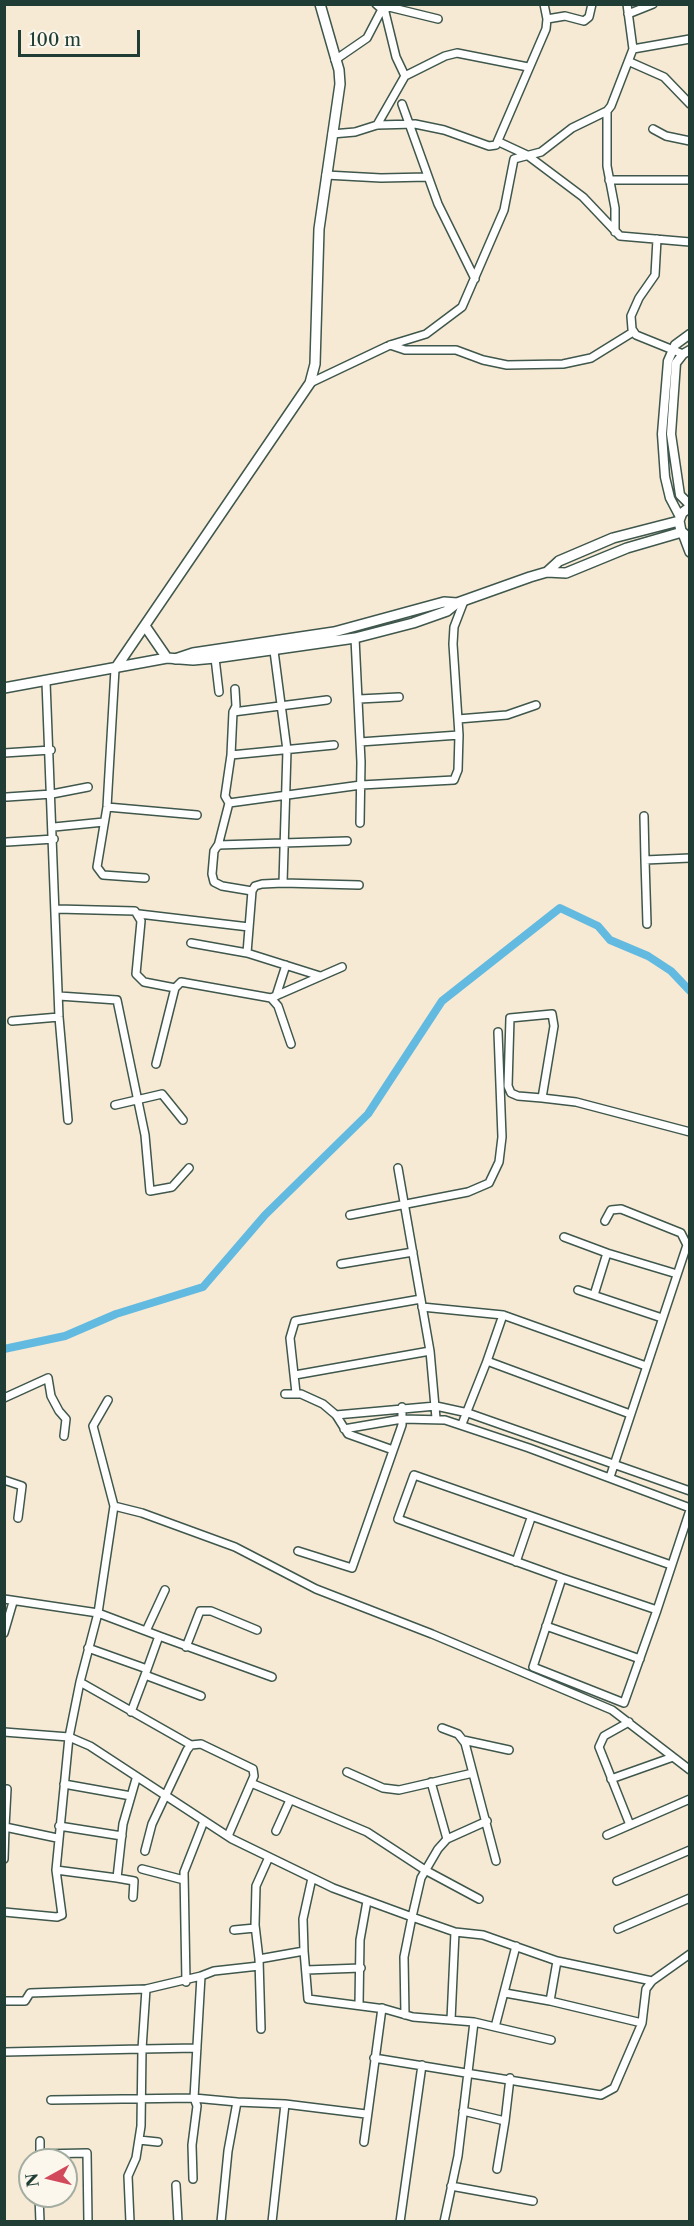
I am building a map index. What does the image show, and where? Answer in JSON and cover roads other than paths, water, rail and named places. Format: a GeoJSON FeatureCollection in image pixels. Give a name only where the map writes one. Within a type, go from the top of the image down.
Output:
{"type":"FeatureCollection","features":[{"type":"Feature","properties":{"kind":"main road"},"geometry":{"type":"LineString","coordinates":[[115,669],[310,383],[315,364],[319,229],[340,84],[320,4]]}},
{"type":"Feature","properties":{"kind":"main road"},"geometry":{"type":"LineString","coordinates":[[547,572],[559,561],[613,538],[679,519],[690,506]]}},
{"type":"Feature","properties":{"kind":"main road"},"geometry":{"type":"LineString","coordinates":[[679,519],[690,552]]}},
{"type":"Feature","properties":{"kind":"main road"},"geometry":{"type":"LineString","coordinates":[[171,658],[215,658],[355,638],[413,623],[447,611],[460,602],[547,572],[566,573],[616,553],[685,536]]}},
{"type":"Feature","properties":{"kind":"main road"},"geometry":{"type":"LineString","coordinates":[[4,688],[193,653],[334,632],[444,602],[460,602]]}},
{"type":"Feature","properties":{"kind":"main road"},"geometry":{"type":"LineString","coordinates":[[145,626],[171,658]]}},
{"type":"Feature","properties":{"kind":"street"},"geometry":{"type":"LineString","coordinates":[[376,4],[438,19]]}},
{"type":"Feature","properties":{"kind":"street"},"geometry":{"type":"LineString","coordinates":[[332,134],[355,132],[377,125],[411,124],[444,130],[489,146],[499,142],[546,29],[544,4]]}},
{"type":"Feature","properties":{"kind":"street"},"geometry":{"type":"LineString","coordinates":[[547,19],[565,16],[584,21],[589,17],[592,4]]}},
{"type":"Feature","properties":{"kind":"street"},"geometry":{"type":"LineString","coordinates":[[615,232],[615,208],[609,180],[607,111],[630,62],[633,49],[627,4]]}},
{"type":"Feature","properties":{"kind":"street"},"geometry":{"type":"LineString","coordinates":[[628,14],[653,4]]}},
{"type":"Feature","properties":{"kind":"street"},"geometry":{"type":"LineString","coordinates":[[335,60],[368,38],[389,7]]}},
{"type":"Feature","properties":{"kind":"street"},"geometry":{"type":"LineString","coordinates":[[389,7],[396,57],[405,76]]}},
{"type":"Feature","properties":{"kind":"street"},"geometry":{"type":"LineString","coordinates":[[633,49],[690,39]]}},
{"type":"Feature","properties":{"kind":"street"},"geometry":{"type":"LineString","coordinates":[[377,125],[405,76],[430,62],[457,53],[528,68]]}},
{"type":"Feature","properties":{"kind":"street"},"geometry":{"type":"LineString","coordinates":[[630,62],[664,77],[690,104]]}},
{"type":"Feature","properties":{"kind":"street"},"geometry":{"type":"LineString","coordinates":[[402,104],[428,177],[454,239],[475,279]]}},
{"type":"Feature","properties":{"kind":"street"},"geometry":{"type":"LineString","coordinates":[[310,383],[390,345],[426,334],[451,318],[468,297],[504,210],[514,159],[542,152],[578,124],[607,111]]}},
{"type":"Feature","properties":{"kind":"street"},"geometry":{"type":"LineString","coordinates":[[653,129],[666,136],[690,141]]}},
{"type":"Feature","properties":{"kind":"street"},"geometry":{"type":"LineString","coordinates":[[499,142],[526,155],[583,197],[620,236],[690,242]]}},
{"type":"Feature","properties":{"kind":"street"},"geometry":{"type":"LineString","coordinates":[[326,175],[365,178],[428,177]]}},
{"type":"Feature","properties":{"kind":"street"},"geometry":{"type":"LineString","coordinates":[[609,180],[690,180]]}},
{"type":"Feature","properties":{"kind":"street"},"geometry":{"type":"LineString","coordinates":[[637,335],[631,316],[639,298],[655,275],[657,239]]}},
{"type":"Feature","properties":{"kind":"street"},"geometry":{"type":"LineString","coordinates":[[679,519],[670,498],[665,477],[662,434],[668,362],[673,349],[683,337],[690,334]]}},
{"type":"Feature","properties":{"kind":"street"},"geometry":{"type":"LineString","coordinates":[[390,345],[405,350],[456,350],[483,360],[507,365],[563,364],[591,358],[637,335],[686,352],[676,363],[671,435],[680,495],[690,506]]}},
{"type":"Feature","properties":{"kind":"street"},"geometry":{"type":"LineString","coordinates":[[229,803],[361,785],[454,780],[458,770],[459,735],[453,644],[454,627],[460,602]]}},
{"type":"Feature","properties":{"kind":"street"},"geometry":{"type":"LineString","coordinates":[[355,638],[359,699],[360,823]]}},
{"type":"Feature","properties":{"kind":"street"},"geometry":{"type":"LineString","coordinates":[[274,651],[287,750],[283,883]]}},
{"type":"Feature","properties":{"kind":"street"},"geometry":{"type":"LineString","coordinates":[[215,658],[219,692]]}},
{"type":"Feature","properties":{"kind":"street"},"geometry":{"type":"LineString","coordinates":[[115,669],[107,807],[97,867],[99,874],[145,878]]}},
{"type":"Feature","properties":{"kind":"street"},"geometry":{"type":"LineString","coordinates":[[46,682],[54,827],[59,1017],[68,1120]]}},
{"type":"Feature","properties":{"kind":"street"},"geometry":{"type":"LineString","coordinates":[[235,689],[236,706],[233,712],[231,755],[225,796],[229,803],[212,874],[214,882],[222,886],[252,891]]}},
{"type":"Feature","properties":{"kind":"street"},"geometry":{"type":"LineString","coordinates":[[359,699],[399,697]]}},
{"type":"Feature","properties":{"kind":"street"},"geometry":{"type":"LineString","coordinates":[[233,712],[327,700]]}},
{"type":"Feature","properties":{"kind":"street"},"geometry":{"type":"LineString","coordinates":[[458,719],[507,715],[536,705]]}},
{"type":"Feature","properties":{"kind":"street"},"geometry":{"type":"LineString","coordinates":[[360,742],[459,735]]}},
{"type":"Feature","properties":{"kind":"street"},"geometry":{"type":"LineString","coordinates":[[231,755],[334,745]]}},
{"type":"Feature","properties":{"kind":"street"},"geometry":{"type":"LineString","coordinates":[[4,753],[51,750]]}},
{"type":"Feature","properties":{"kind":"street"},"geometry":{"type":"LineString","coordinates":[[7,797],[52,794],[88,787]]}},
{"type":"Feature","properties":{"kind":"street"},"geometry":{"type":"LineString","coordinates":[[107,807],[197,815]]}},
{"type":"Feature","properties":{"kind":"street"},"geometry":{"type":"LineString","coordinates":[[644,816],[647,924]]}},
{"type":"Feature","properties":{"kind":"street"},"geometry":{"type":"LineString","coordinates":[[54,827],[104,822]]}},
{"type":"Feature","properties":{"kind":"street"},"geometry":{"type":"LineString","coordinates":[[8,843],[54,839]]}},
{"type":"Feature","properties":{"kind":"street"},"geometry":{"type":"LineString","coordinates":[[218,846],[223,843],[284,844],[347,841]]}},
{"type":"Feature","properties":{"kind":"street"},"geometry":{"type":"LineString","coordinates":[[645,860],[690,858]]}},
{"type":"Feature","properties":{"kind":"street"},"geometry":{"type":"LineString","coordinates":[[247,953],[252,891],[255,886],[283,883],[359,885]]}},
{"type":"Feature","properties":{"kind":"street"},"geometry":{"type":"LineString","coordinates":[[57,909],[106,909],[249,927]]}},
{"type":"Feature","properties":{"kind":"street"},"geometry":{"type":"LineString","coordinates":[[139,914],[141,921],[136,974],[144,982],[176,988]]}},
{"type":"Feature","properties":{"kind":"street"},"geometry":{"type":"LineString","coordinates":[[191,943],[247,953],[320,976]]}},
{"type":"Feature","properties":{"kind":"street"},"geometry":{"type":"LineString","coordinates":[[273,997],[286,965]]}},
{"type":"Feature","properties":{"kind":"street"},"geometry":{"type":"LineString","coordinates":[[156,1064],[176,988],[181,982],[273,997],[342,967]]}},
{"type":"Feature","properties":{"kind":"street"},"geometry":{"type":"LineString","coordinates":[[59,996],[117,1000],[138,1098],[150,1191],[172,1188],[189,1168]]}},
{"type":"Feature","properties":{"kind":"street"},"geometry":{"type":"LineString","coordinates":[[273,997],[291,1044]]}},
{"type":"Feature","properties":{"kind":"street"},"geometry":{"type":"LineString","coordinates":[[542,1098],[554,1026],[552,1014],[510,1018],[508,1086],[511,1093],[518,1096],[585,1104],[690,1132]]}},
{"type":"Feature","properties":{"kind":"street"},"geometry":{"type":"LineString","coordinates":[[12,1021],[59,1017]]}},
{"type":"Feature","properties":{"kind":"street"},"geometry":{"type":"LineString","coordinates":[[350,1215],[484,1187],[495,1174],[500,1154],[504,1114],[498,1032]]}},
{"type":"Feature","properties":{"kind":"street"},"geometry":{"type":"LineString","coordinates":[[115,1105],[162,1094],[183,1120]]}},
{"type":"Feature","properties":{"kind":"street"},"geometry":{"type":"LineString","coordinates":[[398,1168],[430,1351],[436,1418]]}},
{"type":"Feature","properties":{"kind":"street"},"geometry":{"type":"LineString","coordinates":[[604,1221],[612,1210],[621,1209],[681,1233],[687,1245],[610,1477]]}},
{"type":"Feature","properties":{"kind":"street"},"geometry":{"type":"LineString","coordinates":[[564,1237],[607,1253],[677,1274]]}},
{"type":"Feature","properties":{"kind":"street"},"geometry":{"type":"LineString","coordinates":[[340,1264],[412,1252]]}},
{"type":"Feature","properties":{"kind":"street"},"geometry":{"type":"LineString","coordinates":[[594,1295],[607,1253]]}},
{"type":"Feature","properties":{"kind":"street"},"geometry":{"type":"LineString","coordinates":[[578,1290],[662,1318]]}},
{"type":"Feature","properties":{"kind":"street"},"geometry":{"type":"LineString","coordinates":[[296,1393],[290,1338],[295,1322],[421,1299]]}},
{"type":"Feature","properties":{"kind":"street"},"geometry":{"type":"LineString","coordinates":[[422,1307],[503,1315],[646,1366]]}},
{"type":"Feature","properties":{"kind":"street"},"geometry":{"type":"LineString","coordinates":[[462,1425],[503,1315]]}},
{"type":"Feature","properties":{"kind":"street"},"geometry":{"type":"LineString","coordinates":[[295,1375],[430,1351]]}},
{"type":"Feature","properties":{"kind":"street"},"geometry":{"type":"LineString","coordinates":[[487,1361],[630,1414]]}},
{"type":"Feature","properties":{"kind":"street"},"geometry":{"type":"LineString","coordinates":[[4,1398],[48,1378],[51,1396],[66,1419],[64,1436]]}},
{"type":"Feature","properties":{"kind":"street"},"geometry":{"type":"LineString","coordinates":[[4,1392],[17,1392]]}},
{"type":"Feature","properties":{"kind":"street"},"geometry":{"type":"LineString","coordinates":[[285,1394],[296,1393],[323,1404],[336,1415],[344,1429],[355,1438],[393,1450]]}},
{"type":"Feature","properties":{"kind":"street"},"geometry":{"type":"LineString","coordinates":[[4,1912],[57,1917],[62,1915],[56,1870],[57,1838],[69,1737],[80,1682],[98,1613],[114,1506],[93,1434],[97,1416],[108,1400]]}},
{"type":"Feature","properties":{"kind":"street"},"geometry":{"type":"LineString","coordinates":[[336,1415],[402,1407],[436,1406],[468,1413],[690,1491]]}},
{"type":"Feature","properties":{"kind":"street"},"geometry":{"type":"LineString","coordinates":[[298,1551],[352,1568],[393,1450],[402,1419],[402,1407]]}},
{"type":"Feature","properties":{"kind":"street"},"geometry":{"type":"LineString","coordinates":[[344,1429],[402,1419],[436,1418],[610,1477],[690,1509],[624,1702],[533,1667],[562,1578]]}},
{"type":"Feature","properties":{"kind":"street"},"geometry":{"type":"LineString","coordinates":[[657,1610],[398,1519],[414,1475],[531,1518],[671,1565]]}},
{"type":"Feature","properties":{"kind":"street"},"geometry":{"type":"LineString","coordinates":[[4,1480],[22,1486],[18,1518]]}},
{"type":"Feature","properties":{"kind":"street"},"geometry":{"type":"LineString","coordinates":[[114,1506],[142,1513],[235,1547],[316,1589],[432,1634],[612,1710],[690,1770]]}},
{"type":"Feature","properties":{"kind":"street"},"geometry":{"type":"LineString","coordinates":[[516,1562],[531,1518]]}},
{"type":"Feature","properties":{"kind":"street"},"geometry":{"type":"LineString","coordinates":[[146,1631],[165,1590]]}},
{"type":"Feature","properties":{"kind":"street"},"geometry":{"type":"LineString","coordinates":[[4,1599],[98,1613],[272,1677]]}},
{"type":"Feature","properties":{"kind":"street"},"geometry":{"type":"LineString","coordinates":[[4,1633],[13,1602]]}},
{"type":"Feature","properties":{"kind":"street"},"geometry":{"type":"LineString","coordinates":[[186,1647],[200,1611],[211,1611],[257,1630]]}},
{"type":"Feature","properties":{"kind":"street"},"geometry":{"type":"LineString","coordinates":[[546,1626],[640,1659]]}},
{"type":"Feature","properties":{"kind":"street"},"geometry":{"type":"LineString","coordinates":[[131,1712],[159,1636]]}},
{"type":"Feature","properties":{"kind":"street"},"geometry":{"type":"LineString","coordinates":[[88,1648],[201,1696]]}},
{"type":"Feature","properties":{"kind":"street"},"geometry":{"type":"LineString","coordinates":[[80,1682],[191,1745],[207,1744],[253,1769],[251,1784],[228,1836]]}},
{"type":"Feature","properties":{"kind":"street"},"geometry":{"type":"LineString","coordinates":[[629,1722],[599,1741],[601,1756],[630,1825]]}},
{"type":"Feature","properties":{"kind":"street"},"geometry":{"type":"LineString","coordinates":[[441,1728],[453,1731],[463,1740],[509,1750]]}},
{"type":"Feature","properties":{"kind":"street"},"geometry":{"type":"LineString","coordinates":[[4,1732],[69,1737],[90,1746],[136,1779],[228,1836],[312,1878],[367,1900],[455,1932],[483,1935],[557,1961],[652,1981]]}},
{"type":"Feature","properties":{"kind":"street"},"geometry":{"type":"LineString","coordinates":[[463,1740],[487,1821],[496,1861]]}},
{"type":"Feature","properties":{"kind":"street"},"geometry":{"type":"LineString","coordinates":[[145,1851],[152,1824],[164,1796],[191,1745]]}},
{"type":"Feature","properties":{"kind":"street"},"geometry":{"type":"LineString","coordinates":[[611,1779],[673,1756]]}},
{"type":"Feature","properties":{"kind":"street"},"geometry":{"type":"LineString","coordinates":[[347,1772],[391,1789],[406,1790],[473,1773]]}},
{"type":"Feature","properties":{"kind":"street"},"geometry":{"type":"LineString","coordinates":[[117,1878],[122,1836],[136,1779]]}},
{"type":"Feature","properties":{"kind":"street"},"geometry":{"type":"LineString","coordinates":[[431,1782],[447,1839]]}},
{"type":"Feature","properties":{"kind":"street"},"geometry":{"type":"LineString","coordinates":[[251,1784],[367,1832],[425,1870],[479,1899]]}},
{"type":"Feature","properties":{"kind":"street"},"geometry":{"type":"LineString","coordinates":[[64,1785],[131,1796]]}},
{"type":"Feature","properties":{"kind":"street"},"geometry":{"type":"LineString","coordinates":[[4,1858],[7,1789]]}},
{"type":"Feature","properties":{"kind":"street"},"geometry":{"type":"LineString","coordinates":[[607,1835],[690,1799]]}},
{"type":"Feature","properties":{"kind":"street"},"geometry":{"type":"LineString","coordinates":[[276,1831],[290,1800]]}},
{"type":"Feature","properties":{"kind":"street"},"geometry":{"type":"LineString","coordinates":[[186,1982],[184,1872],[204,1821]]}},
{"type":"Feature","properties":{"kind":"street"},"geometry":{"type":"LineString","coordinates":[[405,2015],[404,1957],[425,1870],[447,1839],[487,1821]]}},
{"type":"Feature","properties":{"kind":"street"},"geometry":{"type":"LineString","coordinates":[[59,1826],[122,1836]]}},
{"type":"Feature","properties":{"kind":"street"},"geometry":{"type":"LineString","coordinates":[[5,1827],[57,1838]]}},
{"type":"Feature","properties":{"kind":"street"},"geometry":{"type":"LineString","coordinates":[[617,1881],[690,1850]]}},
{"type":"Feature","properties":{"kind":"street"},"geometry":{"type":"LineString","coordinates":[[261,2029],[259,1962],[255,1928],[256,1886],[269,1857]]}},
{"type":"Feature","properties":{"kind":"street"},"geometry":{"type":"LineString","coordinates":[[142,1869],[184,1880]]}},
{"type":"Feature","properties":{"kind":"street"},"geometry":{"type":"LineString","coordinates":[[56,1870],[134,1881],[133,1897]]}},
{"type":"Feature","properties":{"kind":"street"},"geometry":{"type":"LineString","coordinates":[[312,1878],[303,1919],[308,1999],[382,2008],[405,2015],[474,2022],[551,2040]]}},
{"type":"Feature","properties":{"kind":"street"},"geometry":{"type":"LineString","coordinates":[[618,1929],[690,1898]]}},
{"type":"Feature","properties":{"kind":"street"},"geometry":{"type":"LineString","coordinates":[[359,2005],[360,1940],[367,1900]]}},
{"type":"Feature","properties":{"kind":"street"},"geometry":{"type":"LineString","coordinates":[[234,1930],[255,1928]]}},
{"type":"Feature","properties":{"kind":"street"},"geometry":{"type":"LineString","coordinates":[[451,2020],[455,1932]]}},
{"type":"Feature","properties":{"kind":"street"},"geometry":{"type":"LineString","coordinates":[[495,2027],[516,1946]]}},
{"type":"Feature","properties":{"kind":"street"},"geometry":{"type":"LineString","coordinates":[[4,2001],[25,2001],[30,1993],[146,1989],[186,1982],[214,1971],[304,1952]]}},
{"type":"Feature","properties":{"kind":"street"},"geometry":{"type":"LineString","coordinates":[[374,2058],[510,2078],[595,2094],[607,2094],[614,2088],[642,2023],[646,1989],[652,1981],[690,1953]]}},
{"type":"Feature","properties":{"kind":"street"},"geometry":{"type":"LineString","coordinates":[[550,2001],[557,1961]]}},
{"type":"Feature","properties":{"kind":"street"},"geometry":{"type":"LineString","coordinates":[[306,1970],[361,1968]]}},
{"type":"Feature","properties":{"kind":"street"},"geometry":{"type":"LineString","coordinates":[[193,2179],[192,2145],[196,2106],[194,2098],[201,1976]]}},
{"type":"Feature","properties":{"kind":"street"},"geometry":{"type":"LineString","coordinates":[[130,2222],[128,2176],[136,2158],[139,2140],[146,1989]]}},
{"type":"Feature","properties":{"kind":"street"},"geometry":{"type":"LineString","coordinates":[[505,1993],[550,2001],[642,2023]]}},
{"type":"Feature","properties":{"kind":"street"},"geometry":{"type":"LineString","coordinates":[[364,2142],[382,2008]]}},
{"type":"Feature","properties":{"kind":"street"},"geometry":{"type":"LineString","coordinates":[[444,2222],[463,2111],[474,2022]]}},
{"type":"Feature","properties":{"kind":"street"},"geometry":{"type":"LineString","coordinates":[[4,2052],[197,2048]]}},
{"type":"Feature","properties":{"kind":"street"},"geometry":{"type":"LineString","coordinates":[[400,2222],[422,2065]]}},
{"type":"Feature","properties":{"kind":"street"},"geometry":{"type":"LineString","coordinates":[[497,2169],[510,2078]]}},
{"type":"Feature","properties":{"kind":"street"},"geometry":{"type":"LineString","coordinates":[[51,2100],[194,2098],[285,2104],[366,2114]]}},
{"type":"Feature","properties":{"kind":"street"},"geometry":{"type":"LineString","coordinates":[[221,2222],[228,2151],[237,2102]]}},
{"type":"Feature","properties":{"kind":"street"},"geometry":{"type":"LineString","coordinates":[[272,2222],[285,2104]]}},
{"type":"Feature","properties":{"kind":"street"},"geometry":{"type":"LineString","coordinates":[[463,2111],[505,2121]]}},
{"type":"Feature","properties":{"kind":"street"},"geometry":{"type":"LineString","coordinates":[[139,2140],[158,2142]]}},
{"type":"Feature","properties":{"kind":"street"},"geometry":{"type":"LineString","coordinates":[[40,2141],[40,2148]]}},
{"type":"Feature","properties":{"kind":"street"},"geometry":{"type":"LineString","coordinates":[[78,2154],[87,2153],[88,2222]]}},
{"type":"Feature","properties":{"kind":"street"},"geometry":{"type":"LineString","coordinates":[[176,2185],[178,2222]]}},
{"type":"Feature","properties":{"kind":"street"},"geometry":{"type":"LineString","coordinates":[[451,2186],[532,2200]]}},
{"type":"Feature","properties":{"kind":"waterway"},"geometry":{"type":"LineString","coordinates":[[4,1349],[65,1336],[116,1314],[203,1287],[265,1215],[368,1114],[442,1001],[560,908],[598,926],[610,940],[648,956],[671,971],[690,991]]}}]}
